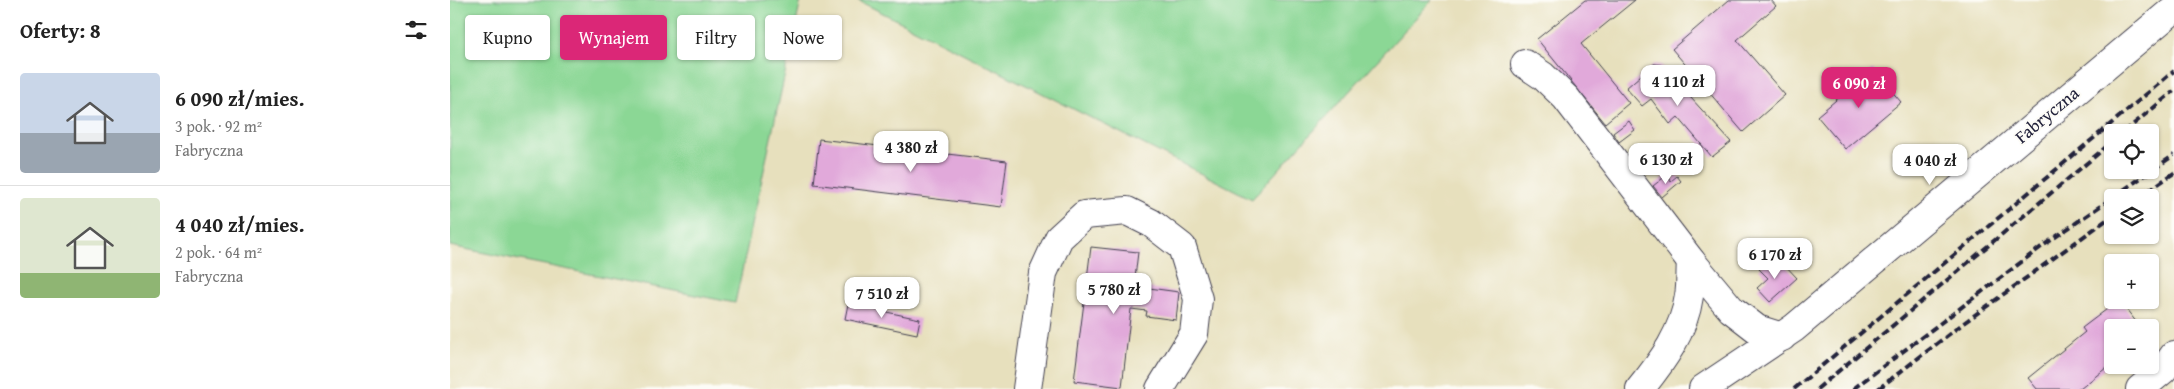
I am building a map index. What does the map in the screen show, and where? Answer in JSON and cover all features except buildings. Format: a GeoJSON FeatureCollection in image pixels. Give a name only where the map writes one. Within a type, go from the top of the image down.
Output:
{"type":"FeatureCollection","features":[{"type":"Feature","properties":{"kind":"street","name":"Fabryczna"},"geometry":{"type":"LineString","coordinates":[[1703,389],[1782,336],[2174,9]]}},
{"type":"Feature","properties":{"kind":"street"},"geometry":{"type":"LineString","coordinates":[[1525,64],[1543,76],[1566,98],[1731,310],[1757,329],[1782,336]]}},
{"type":"Feature","properties":{"kind":"street"},"geometry":{"type":"LineString","coordinates":[[1027,389],[1043,274],[1059,238],[1084,215],[1127,211],[1151,223],[1182,247],[1198,299],[1194,334],[1160,389]]}},
{"type":"Feature","properties":{"kind":"street"},"geometry":{"type":"LineString","coordinates":[[1640,389],[1667,354],[1677,336],[1689,298],[1691,261]]}},
{"type":"Feature","properties":{"kind":"street"},"geometry":{"type":"LineString","coordinates":[[2140,389],[2170,369]]}},
{"type":"Feature","properties":{"kind":"green space"},"geometry":{"type":"Polygon","coordinates":[[[450,0],[801,0],[798,15],[765,15],[765,60],[788,60],[735,303],[450,246],[450,0]]]}},
{"type":"Feature","properties":{"kind":"green space"},"geometry":{"type":"Polygon","coordinates":[[[857,0],[1432,0],[1252,199],[857,0]]]}},
{"type":"Feature","properties":{"kind":"railway"},"geometry":{"type":"LineString","coordinates":[[1794,389],[2174,71]]}},
{"type":"Feature","properties":{"kind":"railway"},"geometry":{"type":"LineString","coordinates":[[2134,124],[2174,91]]}},
{"type":"Feature","properties":{"kind":"railway"},"geometry":{"type":"LineString","coordinates":[[1817,389],[2104,149]]}},
{"type":"Feature","properties":{"kind":"railway"},"geometry":{"type":"LineString","coordinates":[[1853,389],[2044,245],[2174,155]]}},
{"type":"Feature","properties":{"kind":"railway"},"geometry":{"type":"LineString","coordinates":[[2151,189],[2174,173]]}},
{"type":"Feature","properties":{"kind":"railway"},"geometry":{"type":"LineString","coordinates":[[1878,389],[1965,322],[2104,222]]}}]}
